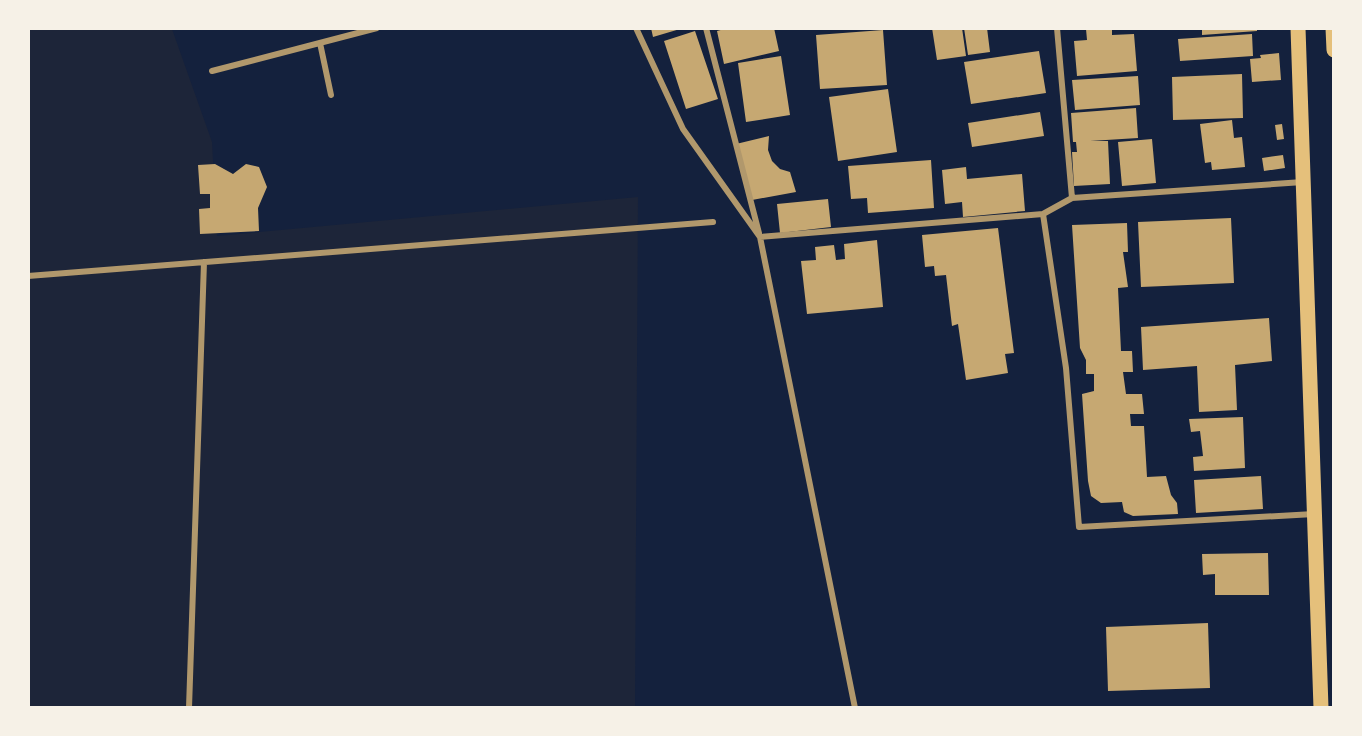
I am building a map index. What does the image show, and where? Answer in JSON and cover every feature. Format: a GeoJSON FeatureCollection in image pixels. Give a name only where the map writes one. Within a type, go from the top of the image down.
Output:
{"type":"FeatureCollection","features":[{"type":"Feature","properties":{"kind":"main road"},"geometry":{"type":"LineString","coordinates":[[1298,28],[1321,708]]}},
{"type":"Feature","properties":{"kind":"main road"},"geometry":{"type":"LineString","coordinates":[[1333,28],[1334,50]]}},
{"type":"Feature","properties":{"kind":"street"},"geometry":{"type":"LineString","coordinates":[[212,71],[377,28]]}},
{"type":"Feature","properties":{"kind":"street"},"geometry":{"type":"LineString","coordinates":[[636,28],[683,129],[760,237]]}},
{"type":"Feature","properties":{"kind":"street"},"geometry":{"type":"LineString","coordinates":[[706,28],[760,237],[855,708]]}},
{"type":"Feature","properties":{"kind":"street"},"geometry":{"type":"LineString","coordinates":[[1057,28],[1072,198]]}},
{"type":"Feature","properties":{"kind":"street"},"geometry":{"type":"LineString","coordinates":[[320,43],[331,95]]}},
{"type":"Feature","properties":{"kind":"street"},"geometry":{"type":"LineString","coordinates":[[760,237],[1043,214],[1072,198],[1304,182]]}},
{"type":"Feature","properties":{"kind":"street"},"geometry":{"type":"LineString","coordinates":[[1043,214],[1066,368],[1078,527],[1315,514]]}},
{"type":"Feature","properties":{"kind":"street"},"geometry":{"type":"LineString","coordinates":[[28,276],[713,222]]}},
{"type":"Feature","properties":{"kind":"street"},"geometry":{"type":"LineString","coordinates":[[189,708],[204,262]]}},
{"type":"Feature","properties":{"kind":"shaded area"},"geometry":{"type":"Polygon","coordinates":[[[28,29],[172,29],[212,142],[217,236],[638,197],[635,707],[29,707],[28,29]]]}},
{"type":"Feature","properties":{"kind":"building"},"geometry":{"type":"Polygon","coordinates":[[[651,28],[680,28],[680,29],[653,37],[651,28]]]}},
{"type":"Feature","properties":{"kind":"building"},"geometry":{"type":"Polygon","coordinates":[[[728,28],[774,28],[779,51],[724,64],[717,31],[728,28]]]}},
{"type":"Feature","properties":{"kind":"building"},"geometry":{"type":"Polygon","coordinates":[[[932,28],[962,28],[966,56],[937,60],[932,28]]]}},
{"type":"Feature","properties":{"kind":"building"},"geometry":{"type":"Polygon","coordinates":[[[964,28],[987,28],[990,52],[968,55],[964,28]]]}},
{"type":"Feature","properties":{"kind":"building"},"geometry":{"type":"Polygon","coordinates":[[[1112,28],[1112,35],[1134,34],[1137,71],[1077,76],[1074,41],[1087,40],[1086,29],[1112,28]]]}},
{"type":"Feature","properties":{"kind":"building"},"geometry":{"type":"Polygon","coordinates":[[[1202,28],[1257,28],[1257,31],[1202,35],[1202,28]]]}},
{"type":"Feature","properties":{"kind":"building"},"geometry":{"type":"Polygon","coordinates":[[[883,30],[887,85],[820,89],[816,35],[883,30]]]}},
{"type":"Feature","properties":{"kind":"building"},"geometry":{"type":"Polygon","coordinates":[[[695,31],[718,99],[686,109],[664,41],[695,31]]]}},
{"type":"Feature","properties":{"kind":"building"},"geometry":{"type":"Polygon","coordinates":[[[1252,34],[1253,56],[1180,61],[1178,39],[1252,34]]]}},
{"type":"Feature","properties":{"kind":"building"},"geometry":{"type":"Polygon","coordinates":[[[1039,51],[1046,93],[971,104],[964,62],[1039,51]]]}},
{"type":"Feature","properties":{"kind":"building"},"geometry":{"type":"Polygon","coordinates":[[[1279,53],[1281,80],[1252,82],[1250,59],[1261,58],[1260,55],[1279,53]]]}},
{"type":"Feature","properties":{"kind":"building"},"geometry":{"type":"Polygon","coordinates":[[[781,56],[790,115],[746,122],[738,63],[781,56]]]}},
{"type":"Feature","properties":{"kind":"building"},"geometry":{"type":"Polygon","coordinates":[[[1242,74],[1243,118],[1173,120],[1172,77],[1242,74]]]}},
{"type":"Feature","properties":{"kind":"building"},"geometry":{"type":"Polygon","coordinates":[[[1138,76],[1140,105],[1075,110],[1072,80],[1138,76]]]}},
{"type":"Feature","properties":{"kind":"building"},"geometry":{"type":"Polygon","coordinates":[[[888,89],[897,152],[838,161],[829,97],[888,89]]]}},
{"type":"Feature","properties":{"kind":"building"},"geometry":{"type":"Polygon","coordinates":[[[1136,108],[1138,138],[1090,141],[1108,141],[1110,184],[1074,186],[1072,152],[1077,152],[1076,142],[1073,142],[1071,113],[1136,108]]]}},
{"type":"Feature","properties":{"kind":"building"},"geometry":{"type":"Polygon","coordinates":[[[1040,112],[1044,136],[972,147],[968,123],[1040,112]]]}},
{"type":"Feature","properties":{"kind":"building"},"geometry":{"type":"Polygon","coordinates":[[[1232,120],[1234,138],[1242,137],[1245,167],[1212,170],[1211,162],[1205,163],[1200,124],[1232,120]]]}},
{"type":"Feature","properties":{"kind":"building"},"geometry":{"type":"Polygon","coordinates":[[[1282,124],[1284,139],[1277,140],[1275,125],[1282,124]]]}},
{"type":"Feature","properties":{"kind":"building"},"geometry":{"type":"Polygon","coordinates":[[[769,136],[768,150],[772,161],[780,169],[790,172],[796,192],[752,200],[736,144],[769,136]]]}},
{"type":"Feature","properties":{"kind":"building"},"geometry":{"type":"Polygon","coordinates":[[[1152,139],[1156,183],[1122,186],[1118,142],[1152,139]]]}},
{"type":"Feature","properties":{"kind":"building"},"geometry":{"type":"Polygon","coordinates":[[[1283,155],[1285,168],[1264,171],[1262,158],[1283,155]]]}},
{"type":"Feature","properties":{"kind":"building"},"geometry":{"type":"Polygon","coordinates":[[[931,160],[934,208],[868,213],[867,198],[851,199],[848,166],[931,160]]]}},
{"type":"Feature","properties":{"kind":"building"},"geometry":{"type":"Polygon","coordinates":[[[215,164],[233,174],[246,164],[259,167],[267,187],[258,208],[259,231],[200,234],[199,209],[210,208],[210,194],[200,194],[198,165],[215,164]]]}},
{"type":"Feature","properties":{"kind":"building"},"geometry":{"type":"Polygon","coordinates":[[[966,167],[967,179],[1022,174],[1025,211],[963,217],[962,202],[945,204],[942,170],[966,167]]]}},
{"type":"Feature","properties":{"kind":"building"},"geometry":{"type":"Polygon","coordinates":[[[828,199],[831,227],[780,233],[777,204],[828,199]]]}},
{"type":"Feature","properties":{"kind":"building"},"geometry":{"type":"Polygon","coordinates":[[[1231,218],[1234,283],[1141,287],[1138,222],[1231,218]]]}},
{"type":"Feature","properties":{"kind":"building"},"geometry":{"type":"Polygon","coordinates":[[[1127,223],[1128,252],[1123,252],[1128,287],[1118,288],[1121,351],[1132,351],[1133,372],[1123,372],[1126,394],[1142,394],[1144,414],[1130,414],[1131,426],[1144,426],[1147,477],[1166,476],[1171,495],[1177,503],[1178,514],[1133,516],[1124,512],[1122,502],[1101,503],[1091,496],[1088,481],[1082,394],[1094,391],[1094,374],[1086,374],[1086,360],[1080,348],[1072,225],[1127,223]]]}},
{"type":"Feature","properties":{"kind":"building"},"geometry":{"type":"Polygon","coordinates":[[[998,228],[1014,353],[1005,354],[1008,373],[966,380],[958,324],[952,326],[946,275],[935,276],[934,266],[925,267],[922,235],[998,228]]]}},
{"type":"Feature","properties":{"kind":"building"},"geometry":{"type":"Polygon","coordinates":[[[877,240],[883,307],[807,314],[801,261],[816,260],[815,247],[834,245],[836,260],[845,259],[844,244],[877,240]]]}},
{"type":"Feature","properties":{"kind":"building"},"geometry":{"type":"Polygon","coordinates":[[[1269,318],[1272,361],[1235,365],[1237,410],[1199,412],[1197,366],[1143,370],[1141,327],[1269,318]]]}},
{"type":"Feature","properties":{"kind":"building"},"geometry":{"type":"Polygon","coordinates":[[[1243,417],[1245,468],[1194,471],[1193,457],[1203,456],[1200,431],[1191,432],[1189,419],[1243,417]]]}},
{"type":"Feature","properties":{"kind":"building"},"geometry":{"type":"Polygon","coordinates":[[[1261,476],[1263,509],[1196,513],[1194,480],[1261,476]]]}},
{"type":"Feature","properties":{"kind":"building"},"geometry":{"type":"Polygon","coordinates":[[[1268,553],[1269,595],[1215,595],[1215,574],[1203,575],[1202,554],[1268,553]]]}},
{"type":"Feature","properties":{"kind":"building"},"geometry":{"type":"Polygon","coordinates":[[[1208,623],[1210,688],[1108,691],[1106,627],[1208,623]]]}}]}
